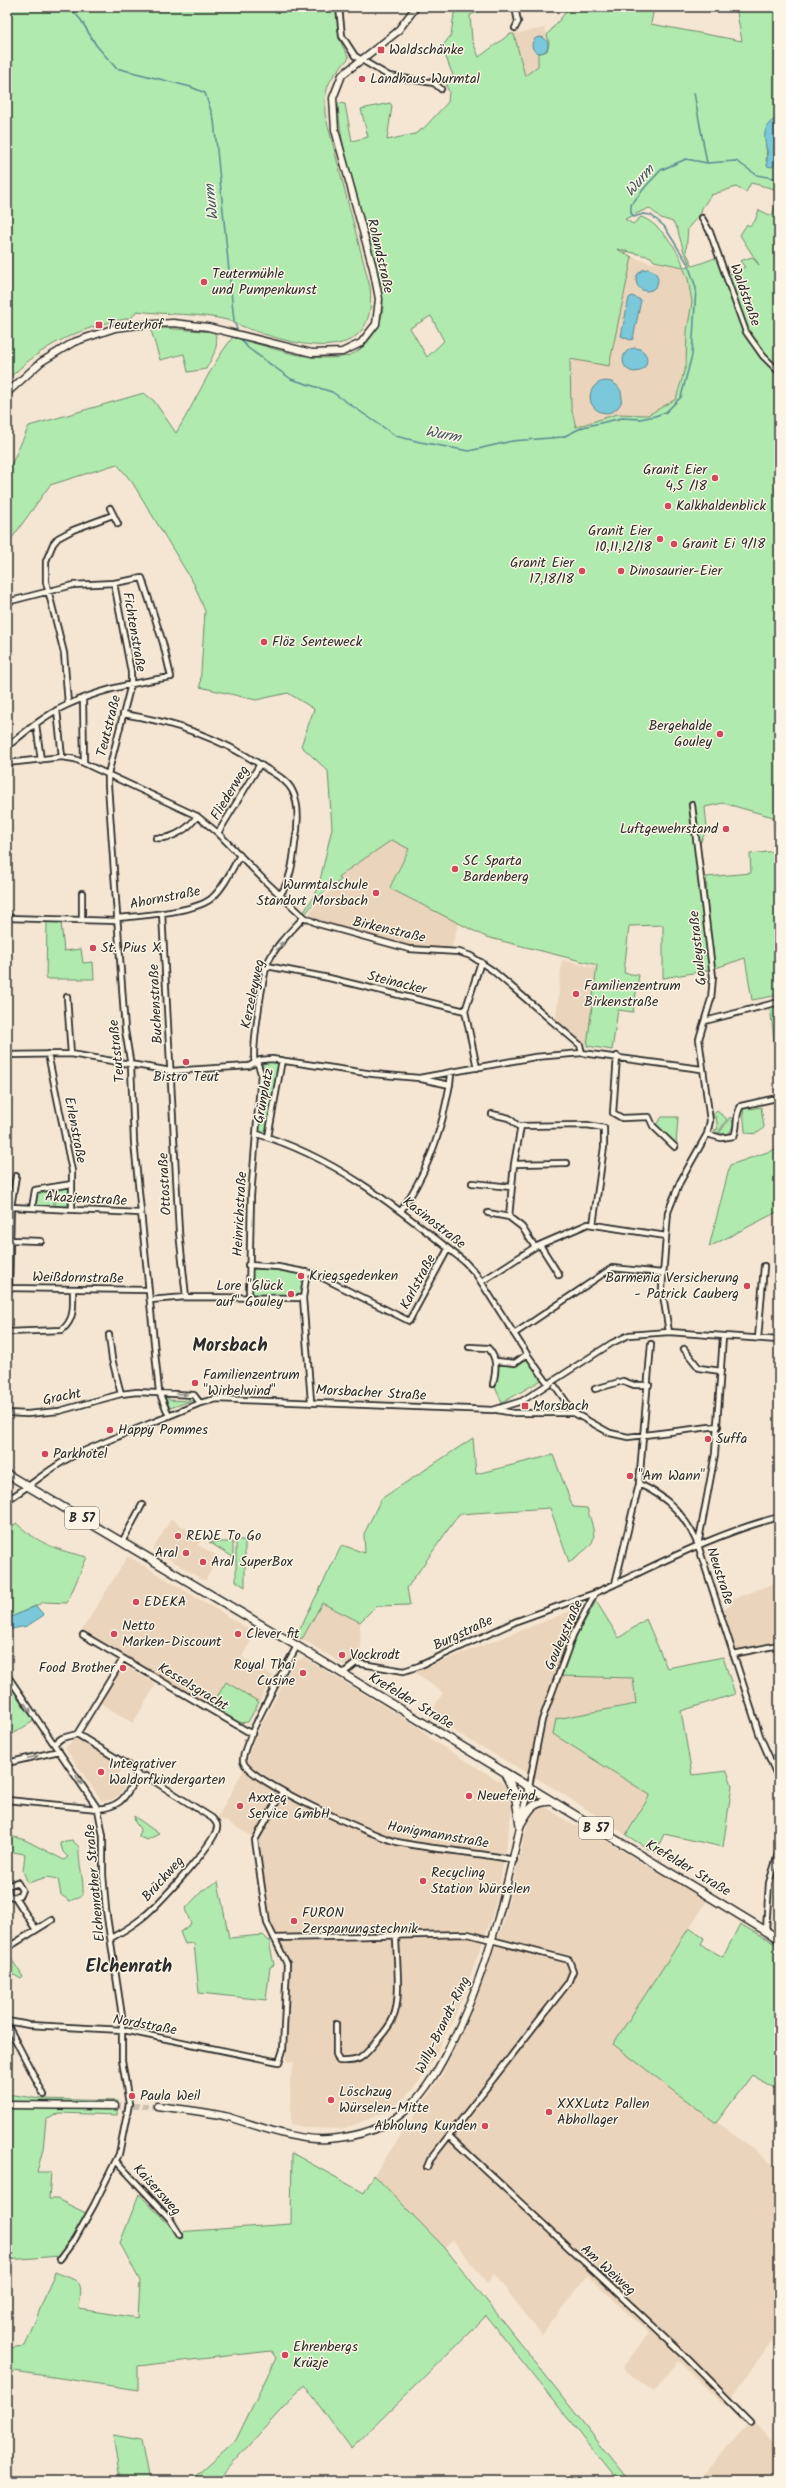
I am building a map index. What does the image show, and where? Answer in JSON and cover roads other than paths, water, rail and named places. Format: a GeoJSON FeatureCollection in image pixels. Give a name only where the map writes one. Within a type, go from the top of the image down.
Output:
{"type":"FeatureCollection","features":[{"type":"Feature","properties":{"kind":"main road","name":"Rolandstraße"},"geometry":{"type":"LineString","coordinates":[[7,393],[41,362],[74,342],[115,328],[158,323],[187,324],[224,330],[298,350],[325,354],[342,352],[353,348],[368,335],[376,324],[379,308],[377,286],[335,130],[332,113],[333,98],[342,75],[397,32],[416,7]]}},
{"type":"Feature","properties":{"kind":"main road","name":"B 57"},"geometry":{"type":"LineString","coordinates":[[7,1474],[28,1487]]}},
{"type":"Feature","properties":{"kind":"main road","name":"Krefelder Straße"},"geometry":{"type":"LineString","coordinates":[[28,1487],[297,1646],[779,1939]]}},
{"type":"Feature","properties":{"kind":"main road"},"geometry":{"type":"LineString","coordinates":[[504,1772],[516,1793],[520,1825]]}},
{"type":"Feature","properties":{"kind":"main road","name":"Willy-Brandt-Ring"},"geometry":{"type":"LineString","coordinates":[[157,2106],[222,2116],[285,2133],[319,2139],[353,2136],[388,2122],[404,2112],[420,2096],[435,2074],[465,2015],[493,1939],[514,1860],[529,1786]]}},
{"type":"Feature","properties":{"kind":"main road"},"geometry":{"type":"LineString","coordinates":[[520,1825],[532,1806],[536,1803],[552,1801]]}},
{"type":"Feature","properties":{"kind":"main road"},"geometry":{"type":"LineString","coordinates":[[7,2105],[115,2106]]}},
{"type":"Feature","properties":{"kind":"street"},"geometry":{"type":"LineString","coordinates":[[339,7],[342,36],[350,52],[360,60],[389,76],[434,83],[441,89]]}},
{"type":"Feature","properties":{"kind":"street"},"geometry":{"type":"LineString","coordinates":[[515,7],[518,22],[515,28]]}},
{"type":"Feature","properties":{"kind":"street","name":"Waldstraße"},"geometry":{"type":"LineString","coordinates":[[702,218],[710,232],[746,332],[763,356],[779,372]]}},
{"type":"Feature","properties":{"kind":"street"},"geometry":{"type":"LineString","coordinates":[[110,508],[118,524]]}},
{"type":"Feature","properties":{"kind":"street"},"geometry":{"type":"LineString","coordinates":[[68,704],[64,653],[44,572],[46,561],[53,544],[73,530],[113,516]]}},
{"type":"Feature","properties":{"kind":"street"},"geometry":{"type":"LineString","coordinates":[[7,602],[73,585],[114,584],[142,578],[163,643],[171,677],[131,684],[68,704],[36,724],[7,747]]}},
{"type":"Feature","properties":{"kind":"street","name":"Fichtenstraße"},"geometry":{"type":"LineString","coordinates":[[114,584],[128,650],[131,684]]}},
{"type":"Feature","properties":{"kind":"street","name":"Teutstraße"},"geometry":{"type":"LineString","coordinates":[[131,684],[108,774],[117,919],[126,1030],[131,1066],[134,1142],[140,1213],[160,1392],[169,1416]]}},
{"type":"Feature","properties":{"kind":"street"},"geometry":{"type":"LineString","coordinates":[[83,700],[84,763]]}},
{"type":"Feature","properties":{"kind":"street"},"geometry":{"type":"LineString","coordinates":[[7,763],[62,757],[57,710]]}},
{"type":"Feature","properties":{"kind":"street"},"geometry":{"type":"LineString","coordinates":[[123,714],[178,726],[204,735],[260,764],[284,780],[292,789],[296,798],[296,833],[293,860],[288,882],[280,895]]}},
{"type":"Feature","properties":{"kind":"street"},"geometry":{"type":"LineString","coordinates":[[36,724],[41,760]]}},
{"type":"Feature","properties":{"kind":"street","name":"Birkenstraße"},"geometry":{"type":"LineString","coordinates":[[62,757],[84,763],[197,816],[218,833],[304,917],[318,924],[409,949],[459,952],[481,962],[580,1045],[582,1053]]}},
{"type":"Feature","properties":{"kind":"street","name":"Fliederweg"},"geometry":{"type":"LineString","coordinates":[[218,833],[260,764]]}},
{"type":"Feature","properties":{"kind":"street","name":"Gouleystraße"},"geometry":{"type":"LineString","coordinates":[[669,1332],[663,1305],[662,1273],[672,1199],[707,1134],[710,1121],[701,1068],[699,1039],[713,989],[713,977],[692,805]]}},
{"type":"Feature","properties":{"kind":"street"},"geometry":{"type":"LineString","coordinates":[[156,838],[162,839],[184,829],[197,816]]}},
{"type":"Feature","properties":{"kind":"street","name":"Ahornstraße"},"geometry":{"type":"LineString","coordinates":[[7,918],[117,919],[162,913],[200,905],[210,900],[220,890],[240,855]]}},
{"type":"Feature","properties":{"kind":"street"},"geometry":{"type":"LineString","coordinates":[[82,893],[82,919]]}},
{"type":"Feature","properties":{"kind":"street","name":"Buchenstraße"},"geometry":{"type":"LineString","coordinates":[[162,913],[171,1071]]}},
{"type":"Feature","properties":{"kind":"street","name":"Kerzeleyweg"},"geometry":{"type":"LineString","coordinates":[[256,1063],[254,1049],[267,966],[274,953],[304,917]]}},
{"type":"Feature","properties":{"kind":"street"},"geometry":{"type":"LineString","coordinates":[[477,1068],[465,1011],[481,962]]}},
{"type":"Feature","properties":{"kind":"street","name":"Steinacker"},"geometry":{"type":"LineString","coordinates":[[267,966],[329,978],[465,1011]]}},
{"type":"Feature","properties":{"kind":"street"},"geometry":{"type":"LineString","coordinates":[[67,998],[71,1054]]}},
{"type":"Feature","properties":{"kind":"street"},"geometry":{"type":"LineString","coordinates":[[705,1021],[779,1002]]}},
{"type":"Feature","properties":{"kind":"street"},"geometry":{"type":"LineString","coordinates":[[419,1078],[535,1057],[582,1053],[617,1056],[701,1068]]}},
{"type":"Feature","properties":{"kind":"street","name":"Erlenstraße"},"geometry":{"type":"LineString","coordinates":[[48,1054],[68,1146],[72,1184],[72,1210]]}},
{"type":"Feature","properties":{"kind":"street"},"geometry":{"type":"LineString","coordinates":[[7,1055],[71,1054],[131,1066],[171,1071],[249,1066],[256,1063],[282,1060],[373,1074],[419,1078],[450,1085]]}},
{"type":"Feature","properties":{"kind":"street"},"geometry":{"type":"LineString","coordinates":[[617,1056],[613,1106],[615,1116],[649,1117],[653,1126],[675,1146]]}},
{"type":"Feature","properties":{"kind":"street","name":"Grünplatz"},"geometry":{"type":"LineString","coordinates":[[268,1137],[282,1060]]}},
{"type":"Feature","properties":{"kind":"street","name":"Grünplatz"},"geometry":{"type":"LineString","coordinates":[[256,1063],[261,1073],[257,1134]]}},
{"type":"Feature","properties":{"kind":"street","name":"Ottostraße"},"geometry":{"type":"LineString","coordinates":[[171,1071],[178,1232],[186,1296]]}},
{"type":"Feature","properties":{"kind":"street"},"geometry":{"type":"LineString","coordinates":[[401,1211],[429,1164],[443,1120],[451,1072]]}},
{"type":"Feature","properties":{"kind":"street"},"geometry":{"type":"LineString","coordinates":[[707,1134],[722,1138],[734,1136],[736,1114],[743,1104],[772,1099]]}},
{"type":"Feature","properties":{"kind":"street"},"geometry":{"type":"LineString","coordinates":[[492,1114],[509,1118],[515,1124],[521,1126],[573,1125],[604,1128],[604,1147],[593,1224]]}},
{"type":"Feature","properties":{"kind":"street"},"geometry":{"type":"LineString","coordinates":[[509,1217],[514,1164],[521,1126]]}},
{"type":"Feature","properties":{"kind":"street","name":"Kasinostraße"},"geometry":{"type":"LineString","coordinates":[[257,1134],[268,1137],[345,1173],[371,1189],[401,1211],[471,1268],[527,1354],[549,1384]]}},
{"type":"Feature","properties":{"kind":"street","name":"Heinrichstraße"},"geometry":{"type":"LineString","coordinates":[[249,1297],[248,1264],[251,1196],[257,1134]]}},
{"type":"Feature","properties":{"kind":"street"},"geometry":{"type":"LineString","coordinates":[[514,1164],[567,1163]]}},
{"type":"Feature","properties":{"kind":"street"},"geometry":{"type":"LineString","coordinates":[[8,1288],[10,1207],[16,1176]]}},
{"type":"Feature","properties":{"kind":"street","name":"Akazienstraße"},"geometry":{"type":"LineString","coordinates":[[32,1208],[35,1190],[72,1184]]}},
{"type":"Feature","properties":{"kind":"street"},"geometry":{"type":"LineString","coordinates":[[472,1184],[512,1187]]}},
{"type":"Feature","properties":{"kind":"street","name":"Akazienstraße"},"geometry":{"type":"LineString","coordinates":[[10,1207],[140,1213]]}},
{"type":"Feature","properties":{"kind":"street"},"geometry":{"type":"LineString","coordinates":[[488,1213],[509,1217],[522,1227],[559,1275]]}},
{"type":"Feature","properties":{"kind":"street"},"geometry":{"type":"LineString","coordinates":[[481,1282],[537,1246],[581,1227],[593,1224],[666,1236]]}},
{"type":"Feature","properties":{"kind":"street"},"geometry":{"type":"LineString","coordinates":[[10,1240],[41,1241]]}},
{"type":"Feature","properties":{"kind":"street","name":"Karlstraße"},"geometry":{"type":"LineString","coordinates":[[248,1264],[307,1272],[325,1278],[409,1321],[448,1249]]}},
{"type":"Feature","properties":{"kind":"street"},"geometry":{"type":"LineString","coordinates":[[758,1339],[764,1266]]}},
{"type":"Feature","properties":{"kind":"street"},"geometry":{"type":"LineString","coordinates":[[514,1334],[612,1268],[662,1273]]}},
{"type":"Feature","properties":{"kind":"street"},"geometry":{"type":"LineString","coordinates":[[307,1272],[303,1298],[311,1401]]}},
{"type":"Feature","properties":{"kind":"street","name":"Weißdornstraße"},"geometry":{"type":"LineString","coordinates":[[8,1288],[148,1290]]}},
{"type":"Feature","properties":{"kind":"street"},"geometry":{"type":"LineString","coordinates":[[7,1332],[56,1332],[67,1327],[73,1317],[73,1290]]}},
{"type":"Feature","properties":{"kind":"street"},"geometry":{"type":"LineString","coordinates":[[150,1300],[186,1296],[303,1298]]}},
{"type":"Feature","properties":{"kind":"street","name":"Morsbacher Straße"},"geometry":{"type":"LineString","coordinates":[[493,1410],[522,1401],[612,1343],[629,1335],[669,1332],[779,1340]]}},
{"type":"Feature","properties":{"kind":"street"},"geometry":{"type":"LineString","coordinates":[[109,1335],[112,1359],[121,1394]]}},
{"type":"Feature","properties":{"kind":"street","name":"Neustraße"},"geometry":{"type":"LineString","coordinates":[[723,1337],[715,1454],[698,1545],[760,1736],[779,1780]]}},
{"type":"Feature","properties":{"kind":"street"},"geometry":{"type":"LineString","coordinates":[[615,1584],[639,1484],[649,1386],[651,1344]]}},
{"type":"Feature","properties":{"kind":"street"},"geometry":{"type":"LineString","coordinates":[[469,1347],[488,1348],[496,1361],[493,1384]]}},
{"type":"Feature","properties":{"kind":"street"},"geometry":{"type":"LineString","coordinates":[[684,1349],[699,1368],[721,1371]]}},
{"type":"Feature","properties":{"kind":"street"},"geometry":{"type":"LineString","coordinates":[[496,1361],[515,1362],[527,1354]]}},
{"type":"Feature","properties":{"kind":"street"},"geometry":{"type":"LineString","coordinates":[[595,1389],[623,1381],[634,1385],[649,1386]]}},
{"type":"Feature","properties":{"kind":"street","name":"Morsbacher Straße"},"geometry":{"type":"LineString","coordinates":[[555,1386],[574,1413]]}},
{"type":"Feature","properties":{"kind":"street","name":"Gracht"},"geometry":{"type":"LineString","coordinates":[[7,1413],[27,1414],[59,1411],[121,1394],[160,1392],[194,1395],[200,1403]]}},
{"type":"Feature","properties":{"kind":"street","name":"Morsbacher Straße"},"geometry":{"type":"LineString","coordinates":[[7,1500],[28,1487],[51,1469],[73,1456],[200,1403],[225,1398],[493,1410],[514,1413],[574,1413],[610,1433],[628,1437],[718,1426]]}},
{"type":"Feature","properties":{"kind":"street"},"geometry":{"type":"LineString","coordinates":[[639,1484],[656,1492],[682,1515],[698,1545]]}},
{"type":"Feature","properties":{"kind":"street"},"geometry":{"type":"LineString","coordinates":[[122,1542],[142,1505]]}},
{"type":"Feature","properties":{"kind":"street"},"geometry":{"type":"LineString","coordinates":[[615,1584],[698,1545],[757,1523],[779,1517]]}},
{"type":"Feature","properties":{"kind":"street","name":"Gouleystraße"},"geometry":{"type":"LineString","coordinates":[[529,1786],[542,1720],[556,1677],[573,1635],[595,1593],[615,1584]]}},
{"type":"Feature","properties":{"kind":"street","name":"Burgstraße"},"geometry":{"type":"LineString","coordinates":[[342,1674],[356,1663],[404,1671],[419,1666],[517,1621],[595,1593]]}},
{"type":"Feature","properties":{"kind":"street","name":"Kesselsgracht"},"geometry":{"type":"LineString","coordinates":[[83,1635],[252,1734]]}},
{"type":"Feature","properties":{"kind":"street"},"geometry":{"type":"LineString","coordinates":[[733,1654],[779,1645]]}},
{"type":"Feature","properties":{"kind":"street","name":"Honigmannstraße"},"geometry":{"type":"LineString","coordinates":[[297,1646],[252,1734],[243,1755],[244,1762],[248,1770],[282,1792],[378,1836],[396,1841],[514,1860]]}},
{"type":"Feature","properties":{"kind":"street"},"geometry":{"type":"LineString","coordinates":[[54,1744],[62,1738],[77,1734],[123,1659]]}},
{"type":"Feature","properties":{"kind":"street","name":"Elchenrather Straße"},"geometry":{"type":"LineString","coordinates":[[7,1675],[98,1809],[104,1836],[103,1875],[123,2030],[122,2060],[128,2092],[128,2111],[116,2161],[75,2239],[60,2259]]}},
{"type":"Feature","properties":{"kind":"street"},"geometry":{"type":"LineString","coordinates":[[7,1800],[98,1809],[116,1806],[140,1778],[129,1766],[77,1734]]}},
{"type":"Feature","properties":{"kind":"street"},"geometry":{"type":"LineString","coordinates":[[7,1763],[59,1751]]}},
{"type":"Feature","properties":{"kind":"street","name":"Brückweg"},"geometry":{"type":"LineString","coordinates":[[111,1938],[127,1930],[143,1917],[181,1877],[217,1829],[217,1823],[212,1818],[153,1779],[146,1776],[140,1778]]}},
{"type":"Feature","properties":{"kind":"street"},"geometry":{"type":"LineString","coordinates":[[282,1792],[255,1840],[264,1910],[274,1938],[468,1934],[493,1939],[569,1960],[573,1971],[568,1983],[450,2137],[430,2160],[427,2167]]}},
{"type":"Feature","properties":{"kind":"street"},"geometry":{"type":"LineString","coordinates":[[766,1930],[769,1882],[779,1851]]}},
{"type":"Feature","properties":{"kind":"street"},"geometry":{"type":"LineString","coordinates":[[17,1882],[22,1890],[20,1895],[15,1897],[8,1896],[8,1886],[17,1882]]}},
{"type":"Feature","properties":{"kind":"street"},"geometry":{"type":"LineString","coordinates":[[15,1897],[36,1930]]}},
{"type":"Feature","properties":{"kind":"street"},"geometry":{"type":"LineString","coordinates":[[7,1948],[52,1920]]}},
{"type":"Feature","properties":{"kind":"street"},"geometry":{"type":"LineString","coordinates":[[336,2024],[336,2054],[339,2061],[355,2062],[366,2054],[387,2028],[393,2018],[397,2002],[396,1935]]}},
{"type":"Feature","properties":{"kind":"street","name":"Nordstraße"},"geometry":{"type":"LineString","coordinates":[[7,2021],[29,2025],[123,2030],[279,2062],[283,2050],[288,1969],[274,1938]]}},
{"type":"Feature","properties":{"kind":"street"},"geometry":{"type":"LineString","coordinates":[[7,2024],[44,2095]]}},
{"type":"Feature","properties":{"kind":"street","name":"Am Weiweg"},"geometry":{"type":"LineString","coordinates":[[450,2137],[684,2355],[750,2422]]}},
{"type":"Feature","properties":{"kind":"street","name":"Kaisersweg"},"geometry":{"type":"LineString","coordinates":[[116,2161],[170,2219],[180,2235]]}},
{"type":"Feature","properties":{"kind":"water"},"geometry":{"type":"Polygon","coordinates":[[[540,37],[547,42],[548,45],[543,52],[540,53],[533,48],[532,45],[537,38],[540,37]]]}},
{"type":"Feature","properties":{"kind":"water"},"geometry":{"type":"Polygon","coordinates":[[[779,118],[779,161],[772,167],[767,166],[768,153],[765,135],[767,126],[779,118]]]}},
{"type":"Feature","properties":{"kind":"water"},"geometry":{"type":"Polygon","coordinates":[[[647,269],[655,272],[658,280],[655,288],[647,291],[639,288],[636,280],[639,272],[647,269]]]}},
{"type":"Feature","properties":{"kind":"water"},"geometry":{"type":"Polygon","coordinates":[[[632,296],[641,300],[633,339],[630,340],[621,336],[629,298],[632,296]]]}},
{"type":"Feature","properties":{"kind":"water"},"geometry":{"type":"Polygon","coordinates":[[[635,348],[643,352],[647,360],[643,368],[635,372],[627,368],[623,360],[627,352],[635,348]]]}},
{"type":"Feature","properties":{"kind":"water"},"geometry":{"type":"Polygon","coordinates":[[[606,381],[615,384],[619,388],[622,397],[619,406],[615,410],[606,413],[597,410],[593,406],[590,397],[593,388],[597,384],[606,381]]]}},
{"type":"Feature","properties":{"kind":"water"},"geometry":{"type":"Polygon","coordinates":[[[36,1606],[44,1615],[27,1626],[7,1630],[7,1619],[36,1606]]]}},
{"type":"Feature","properties":{"kind":"waterway","name":"Wurm"},"geometry":{"type":"LineString","coordinates":[[69,7],[81,20],[96,45],[116,68],[191,87],[205,93],[214,120],[234,321],[238,332]]}},
{"type":"Feature","properties":{"kind":"waterway"},"geometry":{"type":"LineString","coordinates":[[694,93],[707,163]]}},
{"type":"Feature","properties":{"kind":"waterway","name":"Wurm"},"geometry":{"type":"LineString","coordinates":[[240,338],[248,348],[291,379],[332,392],[396,436],[420,442],[469,451],[512,441],[563,437],[583,427],[622,418],[640,419],[655,416],[666,412],[681,397],[692,355],[696,288],[688,264],[664,226],[651,215],[643,214],[634,217],[631,213],[631,205],[661,170],[686,159],[707,163],[736,161],[757,175],[779,179]]}},
{"type":"Feature","properties":{"kind":"tunnel"},"geometry":{"type":"LineString","coordinates":[[115,2106],[157,2106]]}},
{"type":"Feature","properties":{"kind":"place","name":"Waldschänke"},"geometry":{"type":"Point","coordinates":[381,50]}},
{"type":"Feature","properties":{"kind":"place","name":"Landhaus Wurmtal"},"geometry":{"type":"Point","coordinates":[362,79]}},
{"type":"Feature","properties":{"kind":"place","name":"Teutermühle und Pumpenkunst"},"geometry":{"type":"Point","coordinates":[204,282]}},
{"type":"Feature","properties":{"kind":"place","name":"Teuterhof"},"geometry":{"type":"Point","coordinates":[99,325]}},
{"type":"Feature","properties":{"kind":"place","name":"Granit Eier 4,5 /18"},"geometry":{"type":"Point","coordinates":[715,478]}},
{"type":"Feature","properties":{"kind":"place","name":"Kalkhaldenblick"},"geometry":{"type":"Point","coordinates":[668,506]}},
{"type":"Feature","properties":{"kind":"place","name":"Granit Eier 10,11,12/18"},"geometry":{"type":"Point","coordinates":[660,539]}},
{"type":"Feature","properties":{"kind":"place","name":"Granit Ei 9/18"},"geometry":{"type":"Point","coordinates":[674,544]}},
{"type":"Feature","properties":{"kind":"place","name":"Granit Eier 17,18/18"},"geometry":{"type":"Point","coordinates":[582,571]}},
{"type":"Feature","properties":{"kind":"place","name":"Dinosaurier-Eier"},"geometry":{"type":"Point","coordinates":[621,571]}},
{"type":"Feature","properties":{"kind":"place","name":"Flöz Senteweck"},"geometry":{"type":"Point","coordinates":[264,642]}},
{"type":"Feature","properties":{"kind":"place","name":"Bergehalde Gouley"},"geometry":{"type":"Point","coordinates":[720,734]}},
{"type":"Feature","properties":{"kind":"place","name":"Luftgewehrstand"},"geometry":{"type":"Point","coordinates":[726,829]}},
{"type":"Feature","properties":{"kind":"place","name":"SC Sparta Bardenberg"},"geometry":{"type":"Point","coordinates":[455,869]}},
{"type":"Feature","properties":{"kind":"place","name":"Wurmtalschule Standort Morsbach"},"geometry":{"type":"Point","coordinates":[376,893]}},
{"type":"Feature","properties":{"kind":"place","name":"St. Pius X."},"geometry":{"type":"Point","coordinates":[93,948]}},
{"type":"Feature","properties":{"kind":"place","name":"Familienzentrum Birkenstraße"},"geometry":{"type":"Point","coordinates":[576,994]}},
{"type":"Feature","properties":{"kind":"place","name":"Bistro Teut"},"geometry":{"type":"Point","coordinates":[186,1062]}},
{"type":"Feature","properties":{"kind":"place","name":"Kriegsgedenken"},"geometry":{"type":"Point","coordinates":[301,1276]}},
{"type":"Feature","properties":{"kind":"place","name":"Barmenia Versicherung - Patrick Cauberg"},"geometry":{"type":"Point","coordinates":[747,1286]}},
{"type":"Feature","properties":{"kind":"place","name":"Lore \"Glück auf\" Gouley"},"geometry":{"type":"Point","coordinates":[291,1294]}},
{"type":"Feature","properties":{"kind":"place","name":"Familienzentrum \"Wirbelwind\""},"geometry":{"type":"Point","coordinates":[195,1383]}},
{"type":"Feature","properties":{"kind":"place","name":"Morsbach"},"geometry":{"type":"Point","coordinates":[525,1406]}},
{"type":"Feature","properties":{"kind":"place","name":"Happy Pommes"},"geometry":{"type":"Point","coordinates":[110,1430]}},
{"type":"Feature","properties":{"kind":"place","name":"Suffa"},"geometry":{"type":"Point","coordinates":[708,1439]}},
{"type":"Feature","properties":{"kind":"place","name":"Parkhotel"},"geometry":{"type":"Point","coordinates":[45,1454]}},
{"type":"Feature","properties":{"kind":"place","name":"\"Am Wann\""},"geometry":{"type":"Point","coordinates":[630,1476]}},
{"type":"Feature","properties":{"kind":"place","name":"REWE To Go"},"geometry":{"type":"Point","coordinates":[178,1536]}},
{"type":"Feature","properties":{"kind":"place","name":"Aral"},"geometry":{"type":"Point","coordinates":[186,1553]}},
{"type":"Feature","properties":{"kind":"place","name":"Aral SuperBox"},"geometry":{"type":"Point","coordinates":[203,1562]}},
{"type":"Feature","properties":{"kind":"place","name":"EDEKA"},"geometry":{"type":"Point","coordinates":[136,1602]}},
{"type":"Feature","properties":{"kind":"place","name":"Netto Marken-Discount"},"geometry":{"type":"Point","coordinates":[114,1634]}},
{"type":"Feature","properties":{"kind":"place","name":"Clever fit"},"geometry":{"type":"Point","coordinates":[238,1634]}},
{"type":"Feature","properties":{"kind":"place","name":"Vockrodt"},"geometry":{"type":"Point","coordinates":[342,1655]}},
{"type":"Feature","properties":{"kind":"place","name":"Food Brother"},"geometry":{"type":"Point","coordinates":[123,1668]}},
{"type":"Feature","properties":{"kind":"place","name":"Royal Thai Cusine"},"geometry":{"type":"Point","coordinates":[303,1673]}},
{"type":"Feature","properties":{"kind":"place","name":"Integrativer Waldorfkindergarten"},"geometry":{"type":"Point","coordinates":[101,1772]}},
{"type":"Feature","properties":{"kind":"place","name":"Neuefeind"},"geometry":{"type":"Point","coordinates":[469,1796]}},
{"type":"Feature","properties":{"kind":"place","name":"Axxteq Service GmbH"},"geometry":{"type":"Point","coordinates":[240,1806]}},
{"type":"Feature","properties":{"kind":"place","name":"Recycling Station Würselen"},"geometry":{"type":"Point","coordinates":[423,1881]}},
{"type":"Feature","properties":{"kind":"place","name":"FURON Zerspanungstechnik"},"geometry":{"type":"Point","coordinates":[294,1921]}},
{"type":"Feature","properties":{"kind":"place","name":"Paula Weil"},"geometry":{"type":"Point","coordinates":[132,2096]}},
{"type":"Feature","properties":{"kind":"place","name":"Löschzug Würselen-Mitte"},"geometry":{"type":"Point","coordinates":[331,2100]}},
{"type":"Feature","properties":{"kind":"place","name":"XXXLutz Pallen Abhollager"},"geometry":{"type":"Point","coordinates":[549,2112]}},
{"type":"Feature","properties":{"kind":"place","name":"Abholung Kunden"},"geometry":{"type":"Point","coordinates":[485,2126]}},
{"type":"Feature","properties":{"kind":"place","name":"Ehrenbergs Krüzje"},"geometry":{"type":"Point","coordinates":[285,2355]}},
{"type":"Feature","properties":{"kind":"district","name":"Morsbach"},"geometry":{"type":"Point","coordinates":[230,1346]}},
{"type":"Feature","properties":{"kind":"district","name":"Elchenrath"},"geometry":{"type":"Point","coordinates":[129,1967]}}]}
